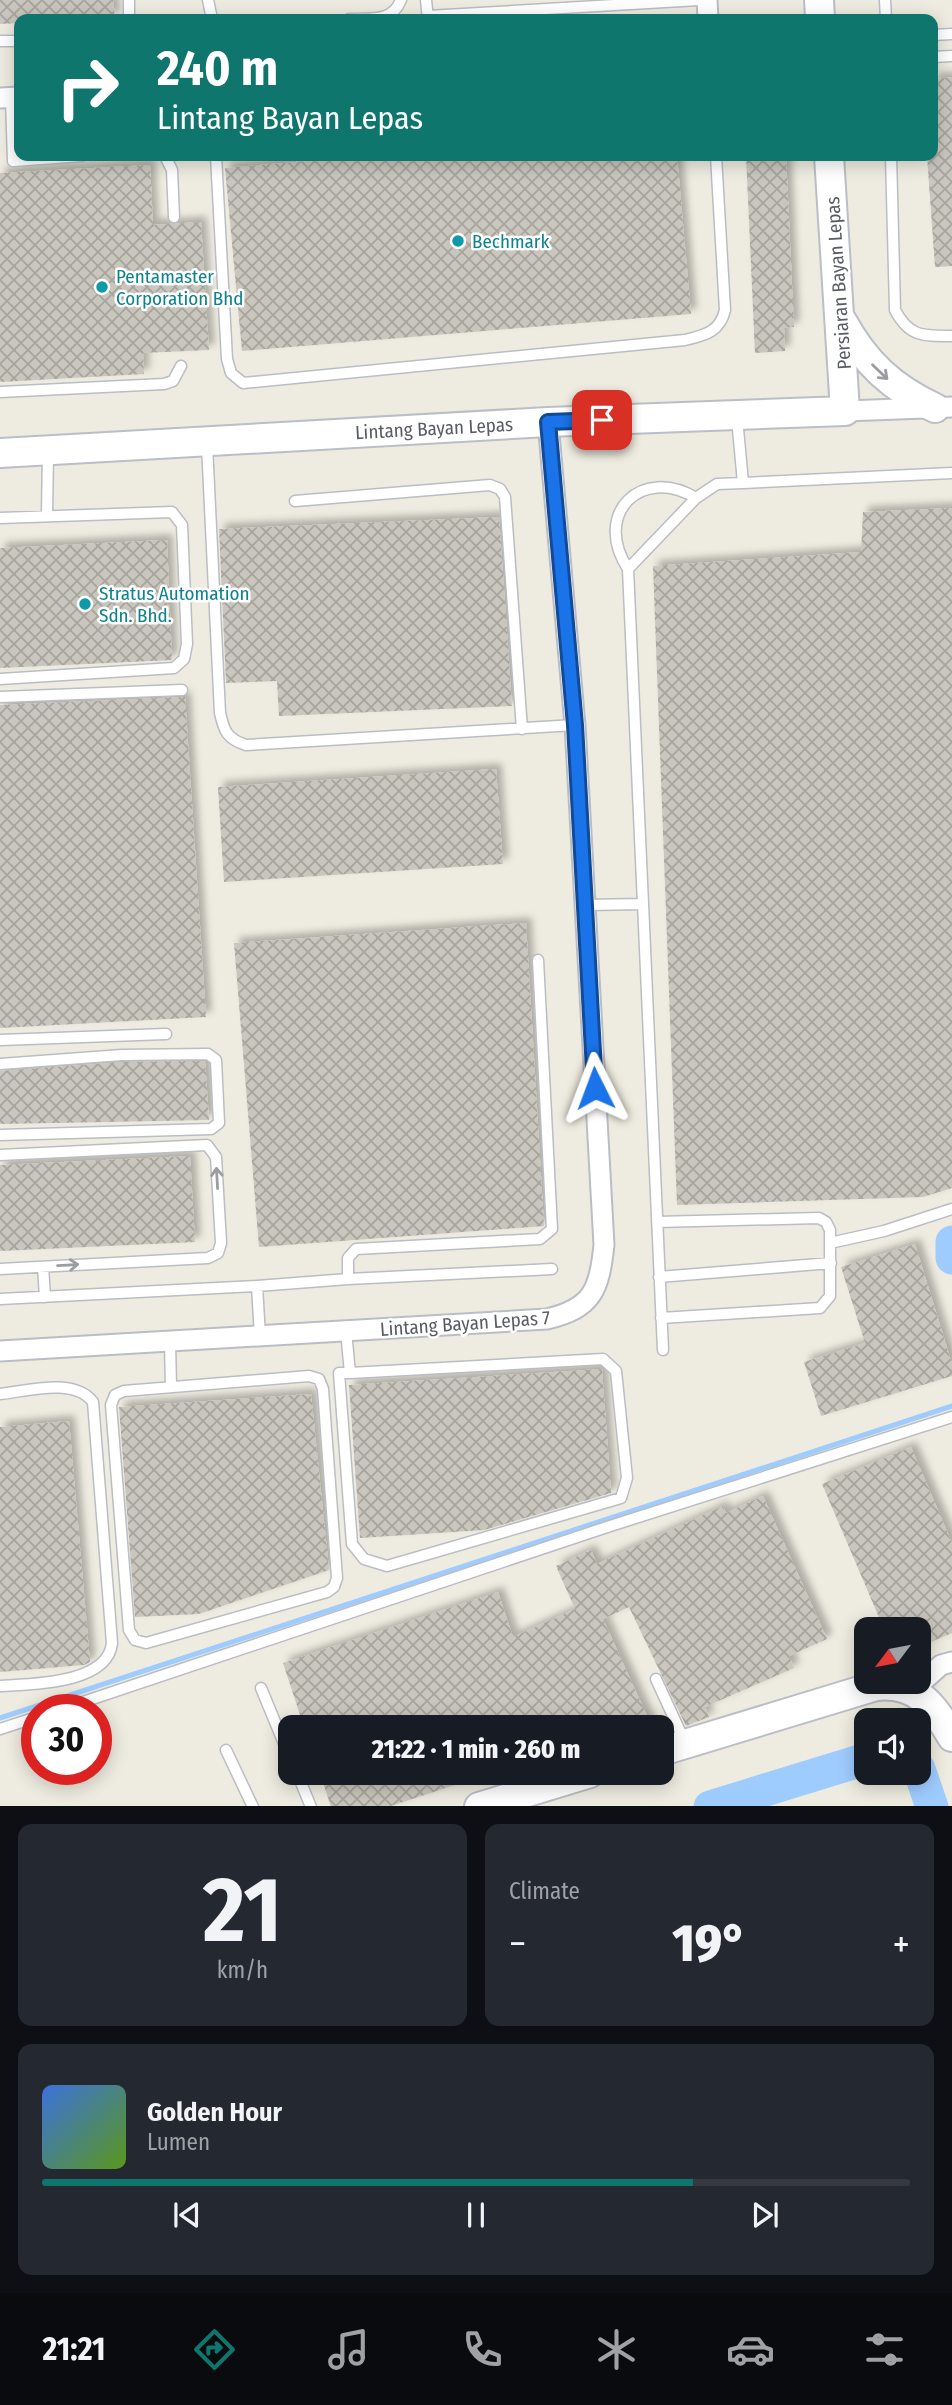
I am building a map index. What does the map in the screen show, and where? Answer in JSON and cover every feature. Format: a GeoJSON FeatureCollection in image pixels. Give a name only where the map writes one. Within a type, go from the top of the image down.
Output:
{"type":"FeatureCollection","features":[{"type":"Feature","properties":{"kind":"street","name":"Persiaran Bayan Lepas"},"geometry":{"type":"LineString","coordinates":[[829,161],[845,411]]}},
{"type":"Feature","properties":{"kind":"street"},"geometry":{"type":"LineString","coordinates":[[841,319],[857,348],[879,373],[905,394],[944,408]]}},
{"type":"Feature","properties":{"kind":"street","name":"Lintang Bayan Lepas"},"geometry":{"type":"LineString","coordinates":[[0,453],[207,439],[548,422],[944,408]]}},
{"type":"Feature","properties":{"kind":"street","name":"Lintang Bayan Lepas 7"},"geometry":{"type":"LineString","coordinates":[[0,1351],[547,1320],[573,1313],[588,1301],[600,1280],[604,1245],[575,725],[548,422]]}},
{"type":"Feature","properties":{"kind":"street"},"geometry":{"type":"LineString","coordinates":[[931,1674],[941,1665],[952,1662]]}},
{"type":"Feature","properties":{"kind":"street"},"geometry":{"type":"LineString","coordinates":[[674,1748],[854,1693]]}},
{"type":"Feature","properties":{"kind":"street"},"geometry":{"type":"LineString","coordinates":[[915,1694],[938,1714],[952,1737]]}},
{"type":"Feature","properties":{"kind":"street"},"geometry":{"type":"LineString","coordinates":[[482,1806],[551,1785]]}},
{"type":"Feature","properties":{"kind":"lane"},"geometry":{"type":"LineString","coordinates":[[476,14],[699,0]]}},
{"type":"Feature","properties":{"kind":"lane"},"geometry":{"type":"LineString","coordinates":[[10,97],[14,161]]}},
{"type":"Feature","properties":{"kind":"lane"},"geometry":{"type":"LineString","coordinates":[[168,161],[172,170],[174,217]]}},
{"type":"Feature","properties":{"kind":"lane"},"geometry":{"type":"LineString","coordinates":[[216,161],[226,359],[231,373],[243,383],[685,340],[708,335],[722,324],[725,310],[716,161]]}},
{"type":"Feature","properties":{"kind":"lane"},"geometry":{"type":"LineString","coordinates":[[891,161],[895,310],[911,332],[952,336]]}},
{"type":"Feature","properties":{"kind":"lane"},"geometry":{"type":"LineString","coordinates":[[0,392],[164,384],[173,381],[181,366]]}},
{"type":"Feature","properties":{"kind":"lane"},"geometry":{"type":"LineString","coordinates":[[737,414],[743,483]]}},
{"type":"Feature","properties":{"kind":"lane"},"geometry":{"type":"LineString","coordinates":[[207,439],[220,713],[225,733],[233,741],[246,745],[575,725]]}},
{"type":"Feature","properties":{"kind":"lane"},"geometry":{"type":"LineString","coordinates":[[47,515],[48,450]]}},
{"type":"Feature","properties":{"kind":"lane"},"geometry":{"type":"LineString","coordinates":[[628,569],[696,498],[717,484],[952,473]]}},
{"type":"Feature","properties":{"kind":"lane"},"geometry":{"type":"LineString","coordinates":[[295,501],[490,485],[500,489],[505,497],[522,729]]}},
{"type":"Feature","properties":{"kind":"lane"},"geometry":{"type":"LineString","coordinates":[[663,1350],[628,569],[617,553],[614,534],[617,516],[628,500],[643,489],[662,485],[680,488],[696,498]]}},
{"type":"Feature","properties":{"kind":"lane"},"geometry":{"type":"LineString","coordinates":[[0,518],[172,512],[182,526],[187,609],[184,659],[174,668],[0,679]]}},
{"type":"Feature","properties":{"kind":"lane"},"geometry":{"type":"LineString","coordinates":[[0,697],[182,690]]}},
{"type":"Feature","properties":{"kind":"lane"},"geometry":{"type":"LineString","coordinates":[[585,905],[643,904]]}},
{"type":"Feature","properties":{"kind":"lane"},"geometry":{"type":"LineString","coordinates":[[348,1279],[348,1258],[361,1247],[540,1239],[552,1229],[538,960]]}},
{"type":"Feature","properties":{"kind":"lane"},"geometry":{"type":"LineString","coordinates":[[0,1040],[166,1034]]}},
{"type":"Feature","properties":{"kind":"lane"},"geometry":{"type":"LineString","coordinates":[[0,1065],[122,1055],[208,1054],[216,1060],[220,1113],[219,1123],[211,1129],[0,1135]]}},
{"type":"Feature","properties":{"kind":"lane"},"geometry":{"type":"LineString","coordinates":[[0,1155],[202,1144],[215,1152],[221,1243],[214,1256],[0,1269]]}},
{"type":"Feature","properties":{"kind":"lane"},"geometry":{"type":"LineString","coordinates":[[830,1242],[884,1231],[952,1209]]}},
{"type":"Feature","properties":{"kind":"lane"},"geometry":{"type":"LineString","coordinates":[[657,1222],[819,1217],[826,1222],[831,1263],[830,1296],[821,1308],[661,1318]]}},
{"type":"Feature","properties":{"kind":"lane"},"geometry":{"type":"LineString","coordinates":[[659,1277],[831,1263]]}},
{"type":"Feature","properties":{"kind":"lane"},"geometry":{"type":"LineString","coordinates":[[43,1267],[45,1297]]}},
{"type":"Feature","properties":{"kind":"lane"},"geometry":{"type":"LineString","coordinates":[[0,1299],[552,1269]]}},
{"type":"Feature","properties":{"kind":"lane"},"geometry":{"type":"LineString","coordinates":[[257,1286],[260,1336]]}},
{"type":"Feature","properties":{"kind":"lane"},"geometry":{"type":"LineString","coordinates":[[346,1331],[350,1373]]}},
{"type":"Feature","properties":{"kind":"lane"},"geometry":{"type":"LineString","coordinates":[[170,1342],[171,1387]]}},
{"type":"Feature","properties":{"kind":"lane"},"geometry":{"type":"LineString","coordinates":[[603,1359],[616,1371],[627,1478],[621,1498],[387,1566],[364,1559],[352,1544],[339,1373],[350,1373],[603,1359]]}},
{"type":"Feature","properties":{"kind":"lane"},"geometry":{"type":"LineString","coordinates":[[309,1376],[319,1379],[323,1389],[337,1578],[331,1590],[146,1643],[131,1636],[112,1400],[119,1392],[171,1387],[309,1376]]}},
{"type":"Feature","properties":{"kind":"lane"},"geometry":{"type":"LineString","coordinates":[[0,1394],[67,1387],[87,1394],[93,1402],[111,1643],[107,1660],[92,1671],[40,1684],[0,1686]]}},
{"type":"Feature","properties":{"kind":"lane"},"geometry":{"type":"LineString","coordinates":[[107,1694],[604,1528],[952,1417]]}},
{"type":"Feature","properties":{"kind":"lane"},"geometry":{"type":"LineString","coordinates":[[656,1679],[665,1715]]}},
{"type":"Feature","properties":{"kind":"lane"},"geometry":{"type":"LineString","coordinates":[[261,1688],[278,1729]]}},
{"type":"Feature","properties":{"kind":"lane"},"geometry":{"type":"LineString","coordinates":[[0,1729],[21,1722]]}},
{"type":"Feature","properties":{"kind":"lane"},"geometry":{"type":"LineString","coordinates":[[226,1750],[253,1806]]}},
{"type":"Feature","properties":{"kind":"lane"},"geometry":{"type":"LineString","coordinates":[[302,1785],[311,1806]]}},
{"type":"Feature","properties":{"kind":"building"},"geometry":{"type":"Polygon","coordinates":[[[0,0],[113,0],[115,14],[14,14],[14,23],[0,24],[0,0]]]}},
{"type":"Feature","properties":{"kind":"building"},"geometry":{"type":"Polygon","coordinates":[[[952,77],[952,266],[935,267],[927,161],[938,161],[938,78],[952,77]]]}},
{"type":"Feature","properties":{"kind":"building","name":"Bechmark"},"geometry":{"type":"Polygon","coordinates":[[[308,161],[677,161],[691,314],[242,351],[225,168],[308,161]]]}},
{"type":"Feature","properties":{"kind":"building"},"geometry":{"type":"Polygon","coordinates":[[[746,161],[786,161],[794,327],[784,328],[785,351],[755,353],[746,161]]]}},
{"type":"Feature","properties":{"kind":"building","name":"Pentamaster Corporation Bhd"},"geometry":{"type":"Polygon","coordinates":[[[150,165],[153,225],[201,222],[209,350],[143,353],[144,374],[0,382],[0,173],[150,165]]]}},
{"type":"Feature","properties":{"kind":"building"},"geometry":{"type":"Polygon","coordinates":[[[952,508],[952,1188],[923,1197],[677,1205],[653,566],[861,552],[863,512],[952,508]]]}},
{"type":"Feature","properties":{"kind":"building"},"geometry":{"type":"Polygon","coordinates":[[[499,517],[512,706],[279,716],[277,681],[226,683],[219,529],[499,517]]]}},
{"type":"Feature","properties":{"kind":"building","name":"Stratus Automation Sdn. Bhd."},"geometry":{"type":"Polygon","coordinates":[[[167,540],[172,660],[0,668],[0,548],[167,540]]]}},
{"type":"Feature","properties":{"kind":"building"},"geometry":{"type":"Polygon","coordinates":[[[185,697],[206,1017],[0,1028],[0,705],[185,697]]]}},
{"type":"Feature","properties":{"kind":"building"},"geometry":{"type":"Polygon","coordinates":[[[496,769],[503,864],[224,882],[218,787],[496,769]]]}},
{"type":"Feature","properties":{"kind":"building"},"geometry":{"type":"Polygon","coordinates":[[[526,923],[544,1226],[259,1247],[234,943],[526,923]]]}},
{"type":"Feature","properties":{"kind":"building"},"geometry":{"type":"Polygon","coordinates":[[[205,1061],[209,1120],[0,1124],[0,1071],[122,1062],[205,1061]]]}},
{"type":"Feature","properties":{"kind":"building"},"geometry":{"type":"Polygon","coordinates":[[[190,1156],[195,1242],[0,1251],[0,1165],[190,1156]]]}},
{"type":"Feature","properties":{"kind":"building"},"geometry":{"type":"Polygon","coordinates":[[[915,1244],[952,1364],[952,1376],[821,1416],[804,1362],[865,1343],[841,1267],[915,1244]]]}},
{"type":"Feature","properties":{"kind":"building"},"geometry":{"type":"Polygon","coordinates":[[[602,1369],[611,1493],[484,1530],[360,1538],[349,1385],[602,1369]]]}},
{"type":"Feature","properties":{"kind":"building"},"geometry":{"type":"Polygon","coordinates":[[[311,1394],[329,1570],[199,1614],[135,1617],[119,1407],[311,1394]]]}},
{"type":"Feature","properties":{"kind":"building"},"geometry":{"type":"Polygon","coordinates":[[[69,1421],[90,1662],[84,1665],[0,1672],[0,1427],[69,1421]]]}},
{"type":"Feature","properties":{"kind":"building"},"geometry":{"type":"Polygon","coordinates":[[[911,1447],[952,1543],[952,1633],[931,1642],[931,1617],[879,1617],[822,1484],[911,1447]]]}},
{"type":"Feature","properties":{"kind":"building"},"geometry":{"type":"Polygon","coordinates":[[[763,1496],[827,1639],[789,1656],[794,1668],[705,1707],[709,1717],[686,1726],[629,1607],[603,1619],[647,1715],[300,1715],[283,1663],[498,1592],[513,1637],[575,1609],[556,1566],[591,1550],[597,1564],[723,1506],[726,1513],[763,1496]]]}},
{"type":"Feature","properties":{"kind":"building"},"geometry":{"type":"Polygon","coordinates":[[[324,1785],[455,1785],[391,1806],[331,1806],[324,1785]]]}},
{"type":"Feature","properties":{"kind":"waterway"},"geometry":{"type":"LineString","coordinates":[[952,1242],[952,1258]]}},
{"type":"Feature","properties":{"kind":"waterway"},"geometry":{"type":"LineString","coordinates":[[0,1718],[952,1406]]}},
{"type":"Feature","properties":{"kind":"waterway"},"geometry":{"type":"LineString","coordinates":[[713,1806],[854,1763]]}},
{"type":"Feature","properties":{"kind":"waterway"},"geometry":{"type":"LineString","coordinates":[[924,1785],[932,1806]]}},
{"type":"Feature","properties":{"kind":"place","name":"Bechmark"},"geometry":{"type":"Point","coordinates":[458,241]}},
{"type":"Feature","properties":{"kind":"place","name":"Pentamaster Corporation Bhd"},"geometry":{"type":"Point","coordinates":[102,287]}},
{"type":"Feature","properties":{"kind":"place","name":"Stratus Automation Sdn. Bhd."},"geometry":{"type":"Point","coordinates":[85,604]}},
{"type":"Feature","properties":{"kind":"route"},"geometry":{"type":"LineString","coordinates":[[595,1088],[575,725],[548,422],[602,420]]}}]}
